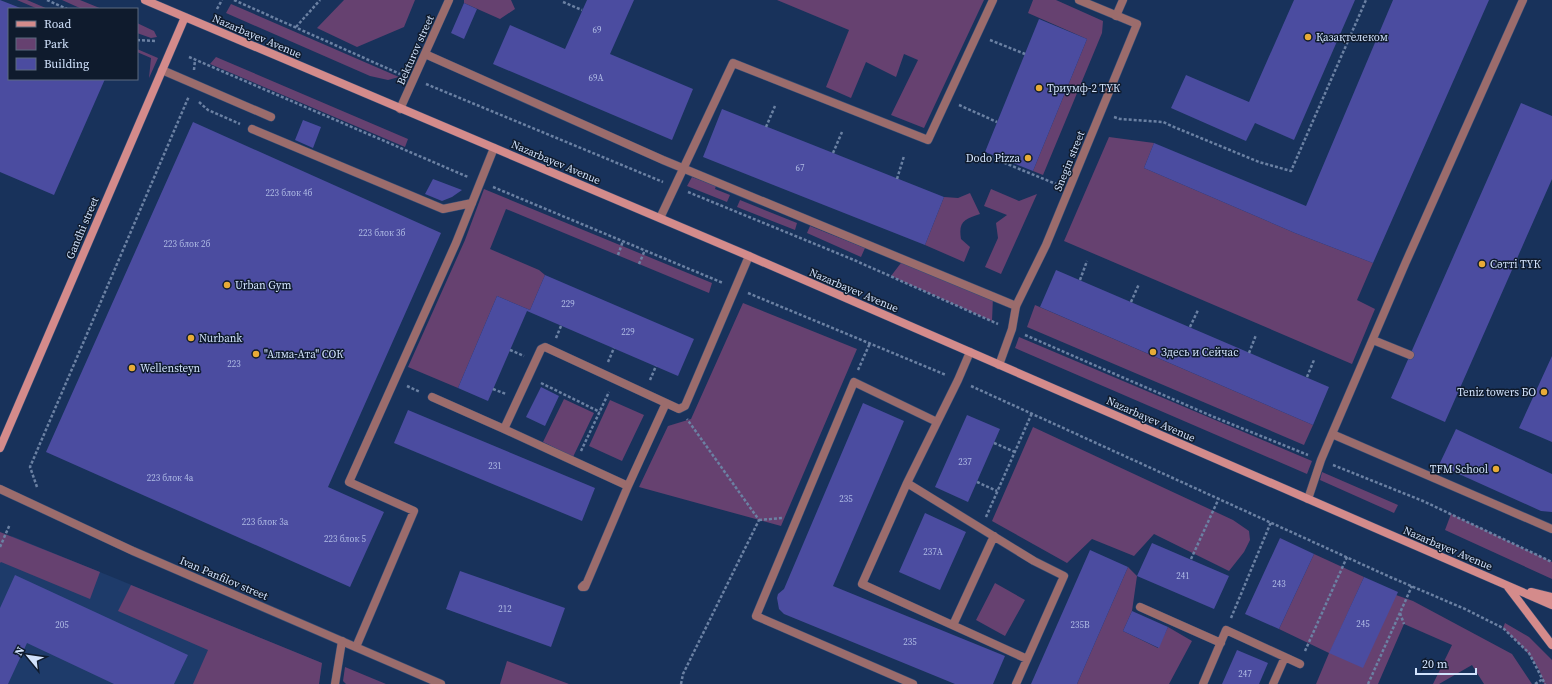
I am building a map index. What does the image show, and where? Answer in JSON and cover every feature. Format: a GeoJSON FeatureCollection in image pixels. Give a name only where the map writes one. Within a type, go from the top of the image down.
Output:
{"type":"FeatureCollection","features":[{"type":"Feature","properties":{"kind":"main road","name":"Nazarbayev Avenue"},"geometry":{"type":"LineString","coordinates":[[145,0],[749,256],[1552,605]]}},
{"type":"Feature","properties":{"kind":"main road","name":"Gandhi street"},"geometry":{"type":"LineString","coordinates":[[0,448],[185,17]]}},
{"type":"Feature","properties":{"kind":"main road"},"geometry":{"type":"LineString","coordinates":[[1507,586],[1552,597]]}},
{"type":"Feature","properties":{"kind":"main road"},"geometry":{"type":"LineString","coordinates":[[1507,586],[1552,645]]}},
{"type":"Feature","properties":{"kind":"street","name":"Bekturov street"},"geometry":{"type":"LineString","coordinates":[[400,109],[450,0]]}},
{"type":"Feature","properties":{"kind":"street"},"geometry":{"type":"LineString","coordinates":[[660,218],[733,63],[928,140],[993,0]]}},
{"type":"Feature","properties":{"kind":"street","name":"Snegin street"},"geometry":{"type":"LineString","coordinates":[[999,365],[1012,329],[1016,306],[1046,244],[1137,24],[1079,0]]}},
{"type":"Feature","properties":{"kind":"street"},"geometry":{"type":"LineString","coordinates":[[1116,16],[1123,0]]}},
{"type":"Feature","properties":{"kind":"street"},"geometry":{"type":"LineString","coordinates":[[1308,499],[1321,460],[1332,434],[1523,0]]}},
{"type":"Feature","properties":{"kind":"street"},"geometry":{"type":"LineString","coordinates":[[425,54],[683,168],[1016,306]]}},
{"type":"Feature","properties":{"kind":"street"},"geometry":{"type":"LineString","coordinates":[[162,70],[271,117]]}},
{"type":"Feature","properties":{"kind":"street"},"geometry":{"type":"LineString","coordinates":[[252,128],[443,209],[472,203]]}},
{"type":"Feature","properties":{"kind":"street"},"geometry":{"type":"LineString","coordinates":[[356,647],[414,510],[349,482],[395,381],[472,203],[494,148]]}},
{"type":"Feature","properties":{"kind":"street"},"geometry":{"type":"LineString","coordinates":[[504,429],[541,349],[545,347],[679,409],[685,406],[749,256]]}},
{"type":"Feature","properties":{"kind":"street"},"geometry":{"type":"LineString","coordinates":[[1373,340],[1410,355]]}},
{"type":"Feature","properties":{"kind":"street"},"geometry":{"type":"LineString","coordinates":[[970,352],[958,380],[907,483],[862,584],[1027,659]]}},
{"type":"Feature","properties":{"kind":"street"},"geometry":{"type":"LineString","coordinates":[[913,684],[756,616],[854,382],[937,422]]}},
{"type":"Feature","properties":{"kind":"street"},"geometry":{"type":"LineString","coordinates":[[432,397],[628,486]]}},
{"type":"Feature","properties":{"kind":"street"},"geometry":{"type":"LineString","coordinates":[[584,585],[582,587],[585,588],[628,486],[666,403]]}},
{"type":"Feature","properties":{"kind":"street"},"geometry":{"type":"LineString","coordinates":[[1332,434],[1552,529]]}},
{"type":"Feature","properties":{"kind":"street"},"geometry":{"type":"LineString","coordinates":[[907,483],[1034,561],[1064,576],[1016,684]]}},
{"type":"Feature","properties":{"kind":"street","name":"Ivan Panfilov street"},"geometry":{"type":"LineString","coordinates":[[0,489],[133,551],[441,684]]}},
{"type":"Feature","properties":{"kind":"street"},"geometry":{"type":"LineString","coordinates":[[953,625],[994,536]]}},
{"type":"Feature","properties":{"kind":"street"},"geometry":{"type":"LineString","coordinates":[[1140,607],[1220,643]]}},
{"type":"Feature","properties":{"kind":"street"},"geometry":{"type":"LineString","coordinates":[[1203,684],[1226,630],[1300,664]]}},
{"type":"Feature","properties":{"kind":"street"},"geometry":{"type":"LineString","coordinates":[[335,684],[342,641]]}},
{"type":"Feature","properties":{"kind":"street"},"geometry":{"type":"LineString","coordinates":[[1273,684],[1284,657]]}},
{"type":"Feature","properties":{"kind":"path"},"geometry":{"type":"LineString","coordinates":[[47,0],[65,8]]}},
{"type":"Feature","properties":{"kind":"path"},"geometry":{"type":"LineString","coordinates":[[217,10],[222,0]]}},
{"type":"Feature","properties":{"kind":"path"},"geometry":{"type":"LineString","coordinates":[[234,0],[403,75]]}},
{"type":"Feature","properties":{"kind":"path"},"geometry":{"type":"LineString","coordinates":[[296,27],[320,0]]}},
{"type":"Feature","properties":{"kind":"path"},"geometry":{"type":"LineString","coordinates":[[1101,112],[1120,119],[1163,122],[1259,162],[1291,171],[1366,0]]}},
{"type":"Feature","properties":{"kind":"path"},"geometry":{"type":"LineString","coordinates":[[563,2],[582,10]]}},
{"type":"Feature","properties":{"kind":"path"},"geometry":{"type":"LineString","coordinates":[[977,34],[1025,54]]}},
{"type":"Feature","properties":{"kind":"path"},"geometry":{"type":"LineString","coordinates":[[138,40],[156,41]]}},
{"type":"Feature","properties":{"kind":"path"},"geometry":{"type":"LineString","coordinates":[[189,57],[480,182],[958,380],[1465,609],[1502,628],[1529,653],[1545,684]]}},
{"type":"Feature","properties":{"kind":"path"},"geometry":{"type":"LineString","coordinates":[[194,84],[195,60]]}},
{"type":"Feature","properties":{"kind":"path"},"geometry":{"type":"LineString","coordinates":[[422,83],[854,260],[1214,417],[1423,501],[1552,562]]}},
{"type":"Feature","properties":{"kind":"path"},"geometry":{"type":"LineString","coordinates":[[38,487],[30,468],[190,95],[208,110],[252,128]]}},
{"type":"Feature","properties":{"kind":"path"},"geometry":{"type":"LineString","coordinates":[[946,100],[997,122]]}},
{"type":"Feature","properties":{"kind":"path"},"geometry":{"type":"LineString","coordinates":[[766,127],[775,106]]}},
{"type":"Feature","properties":{"kind":"path"},"geometry":{"type":"LineString","coordinates":[[833,153],[842,132]]}},
{"type":"Feature","properties":{"kind":"path"},"geometry":{"type":"LineString","coordinates":[[897,179],[904,156]]}},
{"type":"Feature","properties":{"kind":"path"},"geometry":{"type":"LineString","coordinates":[[990,157],[1012,164],[1057,185],[1060,177]]}},
{"type":"Feature","properties":{"kind":"path"},"geometry":{"type":"LineString","coordinates":[[618,255],[623,241]]}},
{"type":"Feature","properties":{"kind":"path"},"geometry":{"type":"LineString","coordinates":[[639,264],[645,250]]}},
{"type":"Feature","properties":{"kind":"path"},"geometry":{"type":"LineString","coordinates":[[1080,280],[1087,262]]}},
{"type":"Feature","properties":{"kind":"path"},"geometry":{"type":"LineString","coordinates":[[1131,302],[1139,284]]}},
{"type":"Feature","properties":{"kind":"path"},"geometry":{"type":"LineString","coordinates":[[1190,327],[1198,310]]}},
{"type":"Feature","properties":{"kind":"path"},"geometry":{"type":"LineString","coordinates":[[1249,353],[1256,335]]}},
{"type":"Feature","properties":{"kind":"path"},"geometry":{"type":"LineString","coordinates":[[854,382],[870,343]]}},
{"type":"Feature","properties":{"kind":"path"},"geometry":{"type":"LineString","coordinates":[[1307,377],[1314,360]]}},
{"type":"Feature","properties":{"kind":"path"},"geometry":{"type":"LineString","coordinates":[[528,376],[600,412]]}},
{"type":"Feature","properties":{"kind":"path"},"geometry":{"type":"LineString","coordinates":[[576,462],[615,379]]}},
{"type":"Feature","properties":{"kind":"path"},"geometry":{"type":"LineString","coordinates":[[395,381],[432,397]]}},
{"type":"Feature","properties":{"kind":"path"},"geometry":{"type":"LineString","coordinates":[[679,409],[759,520]]}},
{"type":"Feature","properties":{"kind":"path"},"geometry":{"type":"LineString","coordinates":[[981,528],[1032,413]]}},
{"type":"Feature","properties":{"kind":"path"},"geometry":{"type":"LineString","coordinates":[[994,443],[1015,452]]}},
{"type":"Feature","properties":{"kind":"path"},"geometry":{"type":"LineString","coordinates":[[977,482],[997,491]]}},
{"type":"Feature","properties":{"kind":"path"},"geometry":{"type":"LineString","coordinates":[[1191,559],[1219,498]]}},
{"type":"Feature","properties":{"kind":"path"},"geometry":{"type":"LineString","coordinates":[[759,520],[797,517]]}},
{"type":"Feature","properties":{"kind":"path"},"geometry":{"type":"LineString","coordinates":[[681,684],[683,674],[759,520]]}},
{"type":"Feature","properties":{"kind":"path"},"geometry":{"type":"LineString","coordinates":[[1226,630],[1271,522]]}},
{"type":"Feature","properties":{"kind":"path"},"geometry":{"type":"LineString","coordinates":[[0,547],[10,524]]}},
{"type":"Feature","properties":{"kind":"path"},"geometry":{"type":"LineString","coordinates":[[1300,664],[1347,557]]}},
{"type":"Feature","properties":{"kind":"path"},"geometry":{"type":"LineString","coordinates":[[1368,684],[1412,586]]}},
{"type":"Feature","properties":{"kind":"path"},"geometry":{"type":"LineString","coordinates":[[1400,613],[1404,624]]}},
{"type":"Feature","properties":{"kind":"path"},"geometry":{"type":"LineString","coordinates":[[1535,684],[1543,679]]}},
{"type":"Feature","properties":{"kind":"shaded area"},"geometry":{"type":"Polygon","coordinates":[[[12,536],[322,663],[319,684],[0,684],[0,563],[12,536]]]}},
{"type":"Feature","properties":{"kind":"green space"},"geometry":{"type":"Polygon","coordinates":[[[17,0],[27,0],[46,8],[36,8],[17,0]]]}},
{"type":"Feature","properties":{"kind":"green space"},"geometry":{"type":"Polygon","coordinates":[[[62,0],[80,0],[100,8],[80,8],[62,0]]]}},
{"type":"Feature","properties":{"kind":"green space"},"geometry":{"type":"Polygon","coordinates":[[[344,0],[415,0],[404,27],[357,47],[317,28],[344,0]]]}},
{"type":"Feature","properties":{"kind":"green space"},"geometry":{"type":"Polygon","coordinates":[[[464,0],[511,0],[515,9],[500,19],[464,3],[464,0]]]}},
{"type":"Feature","properties":{"kind":"green space"},"geometry":{"type":"Polygon","coordinates":[[[777,0],[984,0],[924,128],[891,115],[918,60],[904,54],[896,77],[866,62],[851,98],[826,87],[849,30],[777,0]]]}},
{"type":"Feature","properties":{"kind":"green space"},"geometry":{"type":"Polygon","coordinates":[[[1033,0],[1056,0],[1103,21],[1102,33],[1043,175],[1033,171],[1087,39],[1028,13],[1033,0]]]}},
{"type":"Feature","properties":{"kind":"green space"},"geometry":{"type":"Polygon","coordinates":[[[231,4],[399,77],[388,80],[370,76],[226,13],[231,4]]]}},
{"type":"Feature","properties":{"kind":"green space"},"geometry":{"type":"Polygon","coordinates":[[[138,23],[154,31],[157,37],[151,38],[138,33],[138,23]]]}},
{"type":"Feature","properties":{"kind":"green space"},"geometry":{"type":"Polygon","coordinates":[[[138,49],[158,58],[149,78],[151,58],[138,52],[138,49]]]}},
{"type":"Feature","properties":{"kind":"green space"},"geometry":{"type":"Polygon","coordinates":[[[216,57],[408,139],[405,147],[210,64],[216,57]]]}},
{"type":"Feature","properties":{"kind":"green space"},"geometry":{"type":"Polygon","coordinates":[[[1109,137],[1154,143],[1144,168],[1295,233],[1373,263],[1357,300],[1375,309],[1352,364],[1064,241],[1109,137]]]}},
{"type":"Feature","properties":{"kind":"green space"},"geometry":{"type":"Polygon","coordinates":[[[692,177],[716,186],[715,189],[730,195],[727,202],[687,186],[692,177]]]}},
{"type":"Feature","properties":{"kind":"green space"},"geometry":{"type":"Polygon","coordinates":[[[484,189],[712,283],[709,293],[506,209],[490,249],[539,270],[545,275],[530,310],[497,296],[458,388],[408,367],[465,240],[484,189]]]}},
{"type":"Feature","properties":{"kind":"green space"},"geometry":{"type":"Polygon","coordinates":[[[991,189],[1019,201],[1037,194],[1001,274],[985,267],[998,238],[996,223],[1007,215],[984,206],[991,189]]]}},
{"type":"Feature","properties":{"kind":"green space"},"geometry":{"type":"Polygon","coordinates":[[[970,193],[980,214],[970,217],[962,224],[960,233],[961,239],[970,247],[964,262],[925,245],[944,197],[958,198],[970,193]]]}},
{"type":"Feature","properties":{"kind":"green space"},"geometry":{"type":"Polygon","coordinates":[[[740,200],[797,223],[795,230],[737,207],[740,200]]]}},
{"type":"Feature","properties":{"kind":"green space"},"geometry":{"type":"Polygon","coordinates":[[[810,226],[865,248],[861,257],[807,233],[810,226]]]}},
{"type":"Feature","properties":{"kind":"green space"},"geometry":{"type":"Polygon","coordinates":[[[904,259],[993,297],[992,321],[891,276],[904,259]]]}},
{"type":"Feature","properties":{"kind":"green space"},"geometry":{"type":"Polygon","coordinates":[[[743,303],[857,349],[781,526],[639,487],[668,426],[691,419],[743,303]]]}},
{"type":"Feature","properties":{"kind":"green space"},"geometry":{"type":"Polygon","coordinates":[[[1035,305],[1313,425],[1304,445],[1027,327],[1035,305]]]}},
{"type":"Feature","properties":{"kind":"green space"},"geometry":{"type":"Polygon","coordinates":[[[1019,337],[1312,461],[1307,474],[1015,348],[1019,337]]]}},
{"type":"Feature","properties":{"kind":"green space"},"geometry":{"type":"Polygon","coordinates":[[[564,399],[594,413],[573,457],[543,442],[564,399]]]}},
{"type":"Feature","properties":{"kind":"green space"},"geometry":{"type":"Polygon","coordinates":[[[610,400],[644,415],[622,461],[589,446],[610,400]]]}},
{"type":"Feature","properties":{"kind":"green space"},"geometry":{"type":"Polygon","coordinates":[[[1033,427],[1233,520],[1249,531],[1250,540],[1244,552],[1229,571],[1154,534],[1134,556],[1092,539],[1067,563],[992,521],[1033,427]]]}},
{"type":"Feature","properties":{"kind":"green space"},"geometry":{"type":"Polygon","coordinates":[[[1322,472],[1398,505],[1394,513],[1320,480],[1322,472]]]}},
{"type":"Feature","properties":{"kind":"green space"},"geometry":{"type":"Polygon","coordinates":[[[1451,514],[1552,562],[1552,579],[1445,530],[1451,514]]]}},
{"type":"Feature","properties":{"kind":"green space"},"geometry":{"type":"Polygon","coordinates":[[[0,532],[100,572],[90,599],[1,562],[0,563],[0,532]]]}},
{"type":"Feature","properties":{"kind":"green space"},"geometry":{"type":"Polygon","coordinates":[[[1314,554],[1364,577],[1330,652],[1396,595],[1413,601],[1512,654],[1532,684],[1484,684],[1472,665],[1439,684],[1433,684],[1452,645],[1404,624],[1378,684],[1316,684],[1329,653],[1279,629],[1314,554]]]}},
{"type":"Feature","properties":{"kind":"green space"},"geometry":{"type":"Polygon","coordinates":[[[1128,567],[1137,576],[1132,611],[1123,631],[1158,648],[1168,627],[1192,641],[1169,684],[1077,684],[1128,567]]]}},
{"type":"Feature","properties":{"kind":"green space"},"geometry":{"type":"Polygon","coordinates":[[[995,583],[1025,600],[1005,636],[976,620],[995,583]]]}},
{"type":"Feature","properties":{"kind":"green space"},"geometry":{"type":"Polygon","coordinates":[[[131,585],[322,663],[319,684],[193,684],[208,650],[118,611],[131,585]]]}},
{"type":"Feature","properties":{"kind":"green space"},"geometry":{"type":"Polygon","coordinates":[[[1505,623],[1529,637],[1552,660],[1552,684],[1544,684],[1538,667],[1528,653],[1503,628],[1505,623]]]}},
{"type":"Feature","properties":{"kind":"green space"},"geometry":{"type":"Polygon","coordinates":[[[507,661],[569,684],[500,684],[507,661]]]}},
{"type":"Feature","properties":{"kind":"green space"},"geometry":{"type":"Polygon","coordinates":[[[345,667],[386,684],[346,684],[343,681],[345,667]]]}},
{"type":"Feature","properties":{"kind":"building"},"geometry":{"type":"Polygon","coordinates":[[[0,0],[20,8],[8,8],[8,80],[105,80],[54,195],[0,172],[0,0]]]}},
{"type":"Feature","properties":{"kind":"building"},"geometry":{"type":"Polygon","coordinates":[[[587,0],[634,0],[610,54],[693,89],[672,140],[493,64],[510,25],[565,49],[587,0]]]}},
{"type":"Feature","properties":{"kind":"building","name":"Қазақтелеком"},"geometry":{"type":"Polygon","coordinates":[[[1294,0],[1355,0],[1294,140],[1255,123],[1246,141],[1171,108],[1186,75],[1249,102],[1294,0]]]}},
{"type":"Feature","properties":{"kind":"building"},"geometry":{"type":"Polygon","coordinates":[[[1393,0],[1489,0],[1373,263],[1295,233],[1144,168],[1154,143],[1306,206],[1393,0]]]}},
{"type":"Feature","properties":{"kind":"building"},"geometry":{"type":"Polygon","coordinates":[[[464,3],[477,9],[464,39],[451,33],[464,3]]]}},
{"type":"Feature","properties":{"kind":"building","name":"Триумф-2 ТҮК"},"geometry":{"type":"Polygon","coordinates":[[[1039,19],[1087,39],[1033,171],[985,152],[1039,19]]]}},
{"type":"Feature","properties":{"kind":"building","name":"Сәтті ТҮК"},"geometry":{"type":"Polygon","coordinates":[[[1521,103],[1552,116],[1552,179],[1445,422],[1391,398],[1521,103]]]}},
{"type":"Feature","properties":{"kind":"building"},"geometry":{"type":"Polygon","coordinates":[[[722,109],[944,197],[925,245],[703,157],[722,109]]]}},
{"type":"Feature","properties":{"kind":"building"},"geometry":{"type":"Polygon","coordinates":[[[303,120],[321,127],[313,148],[295,140],[303,120]]]}},
{"type":"Feature","properties":{"kind":"building"},"geometry":{"type":"Polygon","coordinates":[[[193,122],[441,233],[328,487],[384,512],[350,587],[46,452],[193,122]]]}},
{"type":"Feature","properties":{"kind":"building"},"geometry":{"type":"Polygon","coordinates":[[[433,179],[462,190],[452,197],[442,201],[425,194],[433,179]]]}},
{"type":"Feature","properties":{"kind":"building"},"geometry":{"type":"Polygon","coordinates":[[[1056,270],[1329,387],[1313,425],[1040,307],[1056,270]]]}},
{"type":"Feature","properties":{"kind":"building"},"geometry":{"type":"Polygon","coordinates":[[[545,275],[694,339],[678,376],[527,311],[488,401],[458,388],[497,296],[530,310],[545,275]]]}},
{"type":"Feature","properties":{"kind":"building","name":"Teniz towers БО"},"geometry":{"type":"Polygon","coordinates":[[[1552,356],[1552,442],[1519,428],[1552,356]]]}},
{"type":"Feature","properties":{"kind":"building"},"geometry":{"type":"Polygon","coordinates":[[[541,387],[559,396],[545,426],[526,417],[541,387]]]}},
{"type":"Feature","properties":{"kind":"building"},"geometry":{"type":"Polygon","coordinates":[[[863,403],[904,421],[833,586],[1005,656],[993,684],[955,684],[784,614],[779,609],[777,598],[778,594],[784,589],[863,403]]]}},
{"type":"Feature","properties":{"kind":"building"},"geometry":{"type":"Polygon","coordinates":[[[408,410],[595,488],[582,521],[394,443],[408,410]]]}},
{"type":"Feature","properties":{"kind":"building"},"geometry":{"type":"Polygon","coordinates":[[[967,415],[1000,429],[968,502],[935,487],[967,415]]]}},
{"type":"Feature","properties":{"kind":"building","name":"TFM School"},"geometry":{"type":"Polygon","coordinates":[[[1456,429],[1552,474],[1552,512],[1541,511],[1439,465],[1456,429]]]}},
{"type":"Feature","properties":{"kind":"building"},"geometry":{"type":"Polygon","coordinates":[[[925,513],[966,532],[940,590],[899,572],[925,513]]]}},
{"type":"Feature","properties":{"kind":"building"},"geometry":{"type":"Polygon","coordinates":[[[1280,538],[1314,554],[1279,629],[1245,614],[1280,538]]]}},
{"type":"Feature","properties":{"kind":"building"},"geometry":{"type":"Polygon","coordinates":[[[1152,543],[1229,576],[1214,609],[1137,576],[1152,543]]]}},
{"type":"Feature","properties":{"kind":"building"},"geometry":{"type":"Polygon","coordinates":[[[1090,550],[1128,567],[1077,684],[1031,684],[1090,550]]]}},
{"type":"Feature","properties":{"kind":"building"},"geometry":{"type":"Polygon","coordinates":[[[460,571],[565,608],[551,647],[446,609],[460,571]]]}},
{"type":"Feature","properties":{"kind":"building"},"geometry":{"type":"Polygon","coordinates":[[[15,575],[188,655],[174,684],[114,684],[27,643],[8,684],[0,684],[0,608],[15,575]]]}},
{"type":"Feature","properties":{"kind":"building"},"geometry":{"type":"Polygon","coordinates":[[[1364,577],[1398,592],[1363,668],[1329,653],[1364,577]]]}},
{"type":"Feature","properties":{"kind":"building"},"geometry":{"type":"Polygon","coordinates":[[[1132,611],[1168,627],[1159,648],[1123,631],[1132,611]]]}},
{"type":"Feature","properties":{"kind":"building"},"geometry":{"type":"Polygon","coordinates":[[[1237,650],[1268,663],[1259,684],[1222,684],[1237,650]]]}},
{"type":"Feature","properties":{"kind":"place","name":"Қазақтелеком"},"geometry":{"type":"Point","coordinates":[1308,37]}},
{"type":"Feature","properties":{"kind":"place","name":"Триумф-2 ТҮК"},"geometry":{"type":"Point","coordinates":[1039,88]}},
{"type":"Feature","properties":{"kind":"place","name":"Dodo Pizza"},"geometry":{"type":"Point","coordinates":[1028,158]}},
{"type":"Feature","properties":{"kind":"place","name":"Сәтті ТҮК"},"geometry":{"type":"Point","coordinates":[1482,264]}},
{"type":"Feature","properties":{"kind":"place","name":"Urban Gym"},"geometry":{"type":"Point","coordinates":[227,285]}},
{"type":"Feature","properties":{"kind":"place","name":"Nurbank"},"geometry":{"type":"Point","coordinates":[191,338]}},
{"type":"Feature","properties":{"kind":"place","name":"Здесь и Сейчас"},"geometry":{"type":"Point","coordinates":[1153,352]}},
{"type":"Feature","properties":{"kind":"place","name":"\"Алма-Ата\" СОК"},"geometry":{"type":"Point","coordinates":[256,354]}},
{"type":"Feature","properties":{"kind":"place","name":"Wellensteyn"},"geometry":{"type":"Point","coordinates":[132,368]}},
{"type":"Feature","properties":{"kind":"place","name":"Teniz towers БО"},"geometry":{"type":"Point","coordinates":[1544,392]}},
{"type":"Feature","properties":{"kind":"place","name":"TFM School"},"geometry":{"type":"Point","coordinates":[1496,469]}}]}
